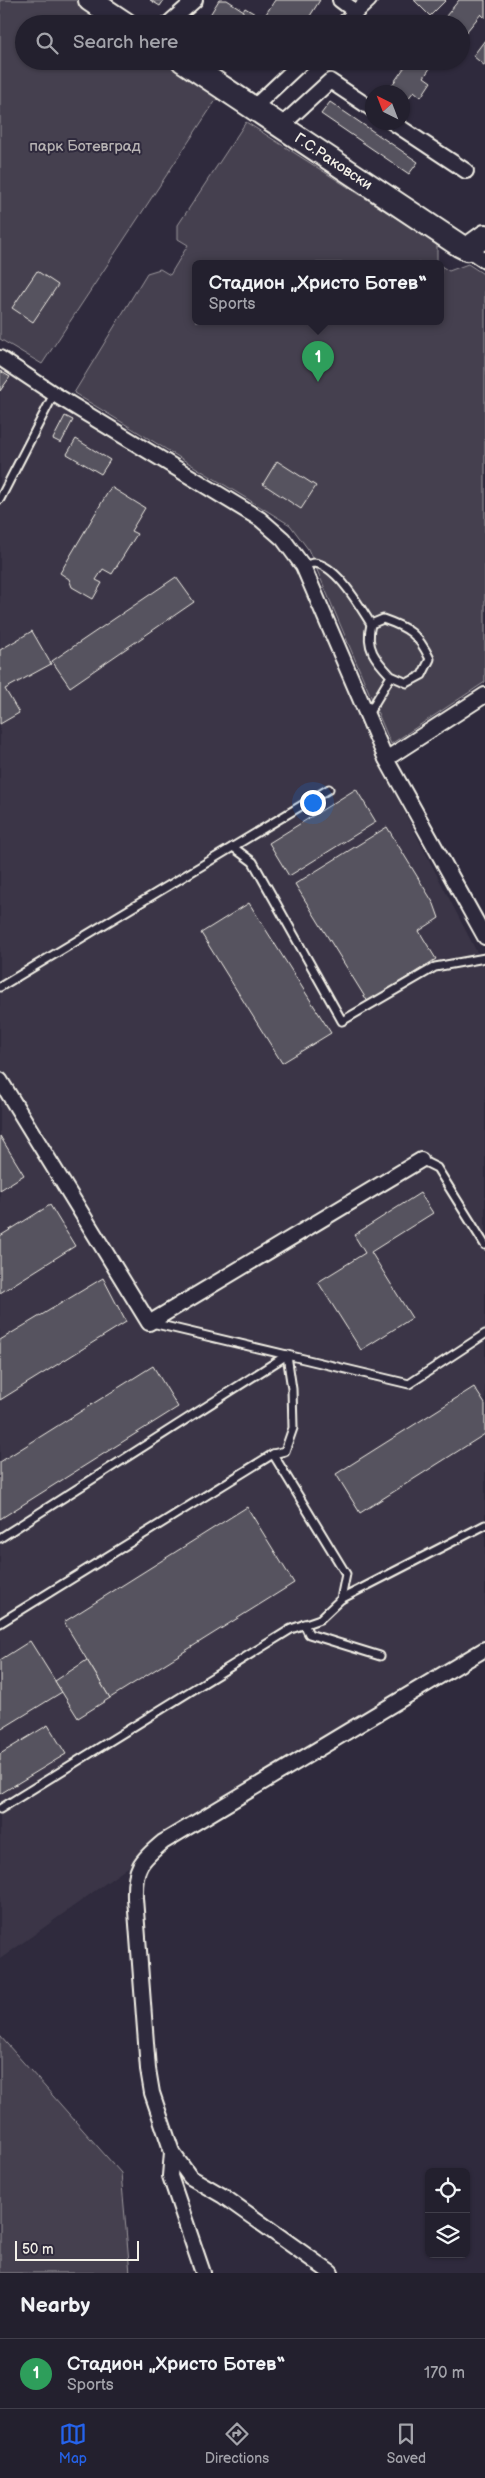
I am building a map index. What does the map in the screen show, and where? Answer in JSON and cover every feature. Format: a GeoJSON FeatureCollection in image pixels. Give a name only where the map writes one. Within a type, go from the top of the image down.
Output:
{"type":"FeatureCollection","features":[{"type":"Feature","properties":{"kind":"main road"},"geometry":{"type":"LineString","coordinates":[[90,0],[112,15]]}},
{"type":"Feature","properties":{"kind":"main road","name":"Г.С.Раковски"},"geometry":{"type":"LineString","coordinates":[[196,70],[476,255]]}},
{"type":"Feature","properties":{"kind":"main road"},"geometry":{"type":"LineString","coordinates":[[476,255],[485,236]]}},
{"type":"Feature","properties":{"kind":"street"},"geometry":{"type":"LineString","coordinates":[[178,15],[195,0]]}},
{"type":"Feature","properties":{"kind":"street"},"geometry":{"type":"LineString","coordinates":[[340,0],[356,12]]}},
{"type":"Feature","properties":{"kind":"street"},"geometry":{"type":"LineString","coordinates":[[353,15],[369,0]]}},
{"type":"Feature","properties":{"kind":"street"},"geometry":{"type":"LineString","coordinates":[[253,108],[293,70]]}},
{"type":"Feature","properties":{"kind":"street"},"geometry":{"type":"LineString","coordinates":[[281,126],[330,81],[365,104]]}},
{"type":"Feature","properties":{"kind":"street"},"geometry":{"type":"LineString","coordinates":[[404,130],[466,171]]}},
{"type":"Feature","properties":{"kind":"street"},"geometry":{"type":"LineString","coordinates":[[0,358],[54,394],[260,519],[283,539],[303,566],[386,759],[485,936]]}},
{"type":"Feature","properties":{"kind":"street"},"geometry":{"type":"LineString","coordinates":[[386,759],[485,695]]}},
{"type":"Feature","properties":{"kind":"street"},"geometry":{"type":"LineString","coordinates":[[0,1080],[149,1323],[422,1160]]}},
{"type":"Feature","properties":{"kind":"street"},"geometry":{"type":"LineString","coordinates":[[331,2273],[223,2196],[190,2177],[172,2152],[152,2093],[148,2069],[134,1878],[142,1859],[163,1842],[485,1650]]}},
{"type":"Feature","properties":{"kind":"street"},"geometry":{"type":"LineString","coordinates":[[172,2152],[170,2176],[203,2273]]}},
{"type":"Feature","properties":{"kind":"lane"},"geometry":{"type":"LineString","coordinates":[[0,499],[54,394]]}},
{"type":"Feature","properties":{"kind":"lane"},"geometry":{"type":"LineString","coordinates":[[303,566],[314,563],[330,570],[348,591],[371,624],[368,639],[376,660],[391,676],[407,683],[422,675],[430,659],[421,640],[401,625],[383,619],[371,624]]}},
{"type":"Feature","properties":{"kind":"lane"},"geometry":{"type":"LineString","coordinates":[[367,716],[391,676]]}},
{"type":"Feature","properties":{"kind":"lane"},"geometry":{"type":"LineString","coordinates":[[0,987],[329,789]]}},
{"type":"Feature","properties":{"kind":"lane"},"geometry":{"type":"LineString","coordinates":[[233,847],[254,862],[342,1021],[435,967],[485,958]]}},
{"type":"Feature","properties":{"kind":"lane"},"geometry":{"type":"LineString","coordinates":[[422,1160],[437,1168],[485,1245]]}},
{"type":"Feature","properties":{"kind":"lane"},"geometry":{"type":"LineString","coordinates":[[149,1323],[409,1384],[485,1334]]}},
{"type":"Feature","properties":{"kind":"lane"},"geometry":{"type":"LineString","coordinates":[[0,1623],[273,1454],[285,1451],[293,1428],[292,1388],[287,1355]]}},
{"type":"Feature","properties":{"kind":"lane"},"geometry":{"type":"LineString","coordinates":[[0,1538],[287,1355]]}},
{"type":"Feature","properties":{"kind":"lane"},"geometry":{"type":"LineString","coordinates":[[273,1454],[346,1574],[341,1599]]}},
{"type":"Feature","properties":{"kind":"lane"},"geometry":{"type":"LineString","coordinates":[[0,1810],[291,1629],[320,1619],[341,1599],[485,1525]]}},
{"type":"Feature","properties":{"kind":"lane"},"geometry":{"type":"LineString","coordinates":[[304,1624],[309,1634],[380,1656]]}},
{"type":"Feature","properties":{"kind":"shaded area"},"geometry":{"type":"Polygon","coordinates":[[[0,358],[260,519],[303,566],[380,765],[485,968],[485,1649],[163,1842],[0,1959],[0,358]]]}},
{"type":"Feature","properties":{"kind":"green space","name":"парк Ботевград"},"geometry":{"type":"Polygon","coordinates":[[[0,0],[81,0],[104,15],[15,15],[15,70],[190,70],[222,91],[42,364],[0,339],[0,0]]]}},
{"type":"Feature","properties":{"kind":"green space"},"geometry":{"type":"Polygon","coordinates":[[[246,122],[437,244],[437,260],[192,260],[192,325],[444,325],[444,268],[449,271],[468,264],[485,275],[485,682],[391,744],[308,549],[290,525],[74,393],[147,273],[160,269],[170,275],[188,245],[178,239],[178,225],[246,122]]]}},
{"type":"Feature","properties":{"kind":"green space"},"geometry":{"type":"Polygon","coordinates":[[[0,2036],[121,2173],[130,2273],[0,2273],[0,2036]]]}},
{"type":"Feature","properties":{"kind":"building"},"geometry":{"type":"Polygon","coordinates":[[[150,0],[164,0],[160,6],[150,0]]]}},
{"type":"Feature","properties":{"kind":"building"},"geometry":{"type":"Polygon","coordinates":[[[219,0],[227,0],[244,11],[242,15],[210,15],[219,0]]]}},
{"type":"Feature","properties":{"kind":"building"},"geometry":{"type":"Polygon","coordinates":[[[275,0],[320,0],[311,15],[265,15],[275,0]]]}},
{"type":"Feature","properties":{"kind":"building"},"geometry":{"type":"Polygon","coordinates":[[[414,0],[446,0],[431,15],[414,0]]]}},
{"type":"Feature","properties":{"kind":"building"},"geometry":{"type":"Polygon","coordinates":[[[459,0],[485,0],[485,18],[481,14],[470,27],[470,15],[447,15],[459,0]]]}},
{"type":"Feature","properties":{"kind":"building"},"geometry":{"type":"Polygon","coordinates":[[[245,8],[257,15],[241,15],[245,8]]]}},
{"type":"Feature","properties":{"kind":"building"},"geometry":{"type":"Polygon","coordinates":[[[485,40],[485,66],[473,56],[485,40]]]}},
{"type":"Feature","properties":{"kind":"building"},"geometry":{"type":"Polygon","coordinates":[[[403,70],[429,70],[424,77],[431,82],[421,97],[414,91],[410,96],[410,85],[392,85],[403,70]]]}},
{"type":"Feature","properties":{"kind":"building"},"geometry":{"type":"Polygon","coordinates":[[[330,102],[365,126],[365,130],[371,130],[418,162],[409,174],[321,114],[330,102]]]}},
{"type":"Feature","properties":{"kind":"building"},"geometry":{"type":"Polygon","coordinates":[[[37,271],[58,285],[33,322],[12,308],[37,271]]]}},
{"type":"Feature","properties":{"kind":"building"},"geometry":{"type":"Polygon","coordinates":[[[0,371],[10,377],[0,391],[0,371]]]}},
{"type":"Feature","properties":{"kind":"building"},"geometry":{"type":"Polygon","coordinates":[[[65,416],[73,420],[61,443],[53,439],[65,416]]]}},
{"type":"Feature","properties":{"kind":"building"},"geometry":{"type":"Polygon","coordinates":[[[76,439],[110,460],[101,474],[67,454],[76,439]]]}},
{"type":"Feature","properties":{"kind":"building"},"geometry":{"type":"Polygon","coordinates":[[[277,461],[316,486],[301,509],[263,484],[277,461]]]}},
{"type":"Feature","properties":{"kind":"building"},"geometry":{"type":"Polygon","coordinates":[[[111,487],[145,508],[131,531],[137,534],[112,574],[103,569],[96,580],[102,583],[93,599],[72,587],[69,579],[60,573],[111,487]]]}},
{"type":"Feature","properties":{"kind":"building"},"geometry":{"type":"Polygon","coordinates":[[[176,577],[194,602],[70,687],[52,661],[176,577]]]}},
{"type":"Feature","properties":{"kind":"building"},"geometry":{"type":"Polygon","coordinates":[[[32,631],[51,664],[5,689],[19,713],[0,724],[0,650],[32,631]]]}},
{"type":"Feature","properties":{"kind":"building"},"geometry":{"type":"Polygon","coordinates":[[[356,789],[376,822],[289,876],[269,843],[356,789]]]}},
{"type":"Feature","properties":{"kind":"building"},"geometry":{"type":"Polygon","coordinates":[[[387,827],[434,904],[439,918],[419,931],[436,959],[368,1002],[295,884],[387,827]]]}},
{"type":"Feature","properties":{"kind":"building"},"geometry":{"type":"Polygon","coordinates":[[[249,903],[331,1033],[282,1063],[201,933],[249,903]]]}},
{"type":"Feature","properties":{"kind":"building"},"geometry":{"type":"Polygon","coordinates":[[[0,1136],[24,1175],[0,1190],[0,1136]]]}},
{"type":"Feature","properties":{"kind":"building"},"geometry":{"type":"Polygon","coordinates":[[[420,1193],[433,1213],[371,1252],[412,1318],[361,1350],[318,1282],[365,1253],[354,1235],[420,1193]]]}},
{"type":"Feature","properties":{"kind":"building"},"geometry":{"type":"Polygon","coordinates":[[[50,1205],[75,1246],[0,1293],[0,1236],[50,1205]]]}},
{"type":"Feature","properties":{"kind":"building"},"geometry":{"type":"Polygon","coordinates":[[[103,1278],[126,1322],[0,1400],[0,1340],[103,1278]]]}},
{"type":"Feature","properties":{"kind":"building"},"geometry":{"type":"Polygon","coordinates":[[[153,1366],[178,1407],[0,1519],[0,1462],[153,1366]]]}},
{"type":"Feature","properties":{"kind":"building"},"geometry":{"type":"Polygon","coordinates":[[[474,1387],[485,1404],[485,1434],[360,1513],[336,1474],[474,1387]]]}},
{"type":"Feature","properties":{"kind":"building"},"geometry":{"type":"Polygon","coordinates":[[[247,1507],[294,1583],[110,1698],[64,1622],[247,1507]]]}},
{"type":"Feature","properties":{"kind":"building"},"geometry":{"type":"Polygon","coordinates":[[[30,1641],[62,1692],[0,1730],[0,1660],[30,1641]]]}},
{"type":"Feature","properties":{"kind":"building"},"geometry":{"type":"Polygon","coordinates":[[[87,1660],[110,1698],[78,1718],[55,1681],[87,1660]]]}},
{"type":"Feature","properties":{"kind":"building"},"geometry":{"type":"Polygon","coordinates":[[[48,1725],[66,1754],[0,1794],[0,1754],[48,1725]]]}},
{"type":"Feature","properties":{"kind":"place","name":"Стадион „Христо Ботев“"},"geometry":{"type":"Point","coordinates":[318,382]}}]}
